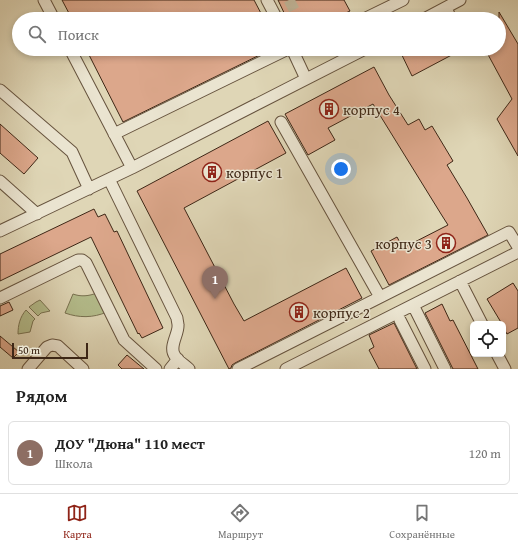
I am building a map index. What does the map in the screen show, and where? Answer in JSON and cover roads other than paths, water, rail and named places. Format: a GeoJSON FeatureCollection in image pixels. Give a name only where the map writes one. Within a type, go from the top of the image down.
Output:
{"type":"FeatureCollection","features":[{"type":"Feature","properties":{"kind":"street"},"geometry":{"type":"LineString","coordinates":[[44,0],[50,12]]}},
{"type":"Feature","properties":{"kind":"street"},"geometry":{"type":"LineString","coordinates":[[268,0],[274,12]]}},
{"type":"Feature","properties":{"kind":"street"},"geometry":{"type":"LineString","coordinates":[[378,12],[403,0]]}},
{"type":"Feature","properties":{"kind":"street"},"geometry":{"type":"LineString","coordinates":[[437,12],[452,4]]}},
{"type":"Feature","properties":{"kind":"street"},"geometry":{"type":"LineString","coordinates":[[74,56],[132,168]]}},
{"type":"Feature","properties":{"kind":"street"},"geometry":{"type":"LineString","coordinates":[[114,134],[274,56]]}},
{"type":"Feature","properties":{"kind":"street"},"geometry":{"type":"LineString","coordinates":[[295,56],[306,79]]}},
{"type":"Feature","properties":{"kind":"street"},"geometry":{"type":"LineString","coordinates":[[0,231],[132,168],[350,56]]}},
{"type":"Feature","properties":{"kind":"street"},"geometry":{"type":"LineString","coordinates":[[0,90],[72,152],[89,189]]}},
{"type":"Feature","properties":{"kind":"street"},"geometry":{"type":"LineString","coordinates":[[281,122],[380,297]]}},
{"type":"Feature","properties":{"kind":"street"},"geometry":{"type":"LineString","coordinates":[[109,179],[177,318],[178,330],[173,352],[175,356],[189,369]]}},
{"type":"Feature","properties":{"kind":"street"},"geometry":{"type":"LineString","coordinates":[[0,181],[37,214]]}},
{"type":"Feature","properties":{"kind":"street"},"geometry":{"type":"LineString","coordinates":[[238,369],[509,232],[518,247]]}},
{"type":"Feature","properties":{"kind":"street"},"geometry":{"type":"LineString","coordinates":[[286,369],[518,252]]}},
{"type":"Feature","properties":{"kind":"street"},"geometry":{"type":"LineString","coordinates":[[0,298],[78,260],[82,260],[86,263],[124,340],[156,369]]}},
{"type":"Feature","properties":{"kind":"street"},"geometry":{"type":"LineString","coordinates":[[460,281],[480,321]]}},
{"type":"Feature","properties":{"kind":"street"},"geometry":{"type":"LineString","coordinates":[[413,305],[445,369]]}},
{"type":"Feature","properties":{"kind":"street"},"geometry":{"type":"LineString","coordinates":[[400,320],[425,369]]}},
{"type":"Feature","properties":{"kind":"street"},"geometry":{"type":"LineString","coordinates":[[28,369],[47,347],[52,345],[58,346],[83,369]]}},
{"type":"Feature","properties":{"kind":"street"},"geometry":{"type":"LineString","coordinates":[[499,357],[505,369]]}},
{"type":"Feature","properties":{"kind":"street"},"geometry":{"type":"LineString","coordinates":[[170,369],[178,359]]}},
{"type":"Feature","properties":{"kind":"tunnel"},"geometry":{"type":"LineString","coordinates":[[289,0],[295,12]]}},
{"type":"Feature","properties":{"kind":"place","name":"корпус 4"},"geometry":{"type":"Point","coordinates":[329,109]}},
{"type":"Feature","properties":{"kind":"place","name":"корпус 1"},"geometry":{"type":"Point","coordinates":[212,172]}},
{"type":"Feature","properties":{"kind":"place","name":"корпус 3"},"geometry":{"type":"Point","coordinates":[446,243]}},
{"type":"Feature","properties":{"kind":"place","name":"ДОУ \"Дюна\" 110 мест"},"geometry":{"type":"Point","coordinates":[215,299]}},
{"type":"Feature","properties":{"kind":"place","name":"корпус 2"},"geometry":{"type":"Point","coordinates":[299,312]}}]}
